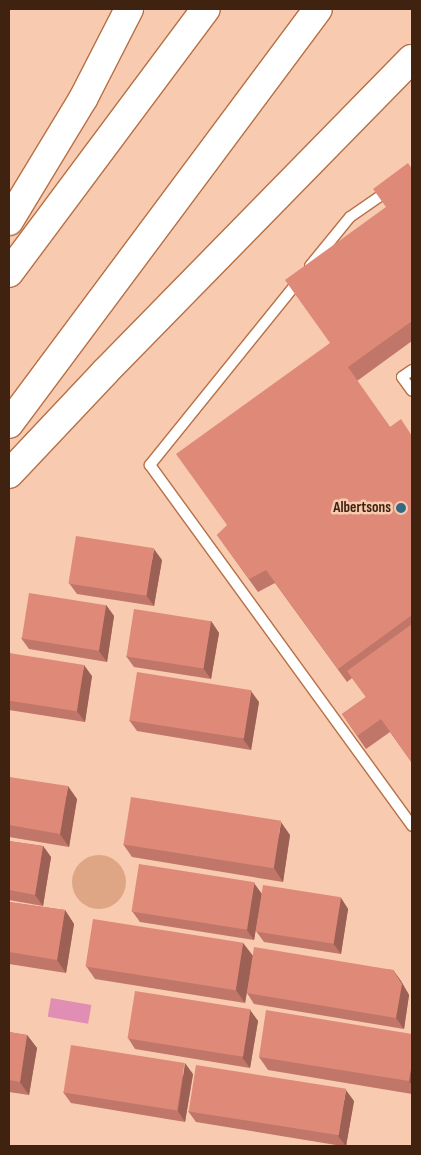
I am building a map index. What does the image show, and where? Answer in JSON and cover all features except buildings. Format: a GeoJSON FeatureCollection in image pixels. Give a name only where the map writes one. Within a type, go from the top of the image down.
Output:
{"type":"FeatureCollection","features":[{"type":"Feature","properties":{"kind":"highway"},"geometry":{"type":"LineString","coordinates":[[9,221],[83,99],[129,9]]}},
{"type":"Feature","properties":{"kind":"highway"},"geometry":{"type":"LineString","coordinates":[[9,273],[206,9]]}},
{"type":"Feature","properties":{"kind":"highway"},"geometry":{"type":"LineString","coordinates":[[9,424],[318,9]]}},
{"type":"Feature","properties":{"kind":"highway"},"geometry":{"type":"LineString","coordinates":[[9,474],[105,372],[412,59]]}},
{"type":"Feature","properties":{"kind":"lane"},"geometry":{"type":"LineString","coordinates":[[397,185],[350,217],[150,465],[412,826]]}},
{"type":"Feature","properties":{"kind":"lane"},"geometry":{"type":"LineString","coordinates":[[412,370],[402,377],[412,391]]}},
{"type":"Feature","properties":{"kind":"lane"},"geometry":{"type":"LineString","coordinates":[[398,807],[412,811]]}},
{"type":"Feature","properties":{"kind":"shaded area"},"geometry":{"type":"Polygon","coordinates":[[[99,855],[109,857],[118,863],[124,872],[126,882],[124,892],[118,901],[109,907],[99,909],[89,907],[80,901],[74,892],[72,882],[74,872],[80,863],[89,857],[99,855]]]}},
{"type":"Feature","properties":{"kind":"shaded area"},"geometry":{"type":"Polygon","coordinates":[[[51,998],[91,1005],[88,1024],[48,1017],[51,998]]]}},
{"type":"Feature","properties":{"kind":"place","name":"Albertsons"},"geometry":{"type":"Point","coordinates":[401,508]}}]}
